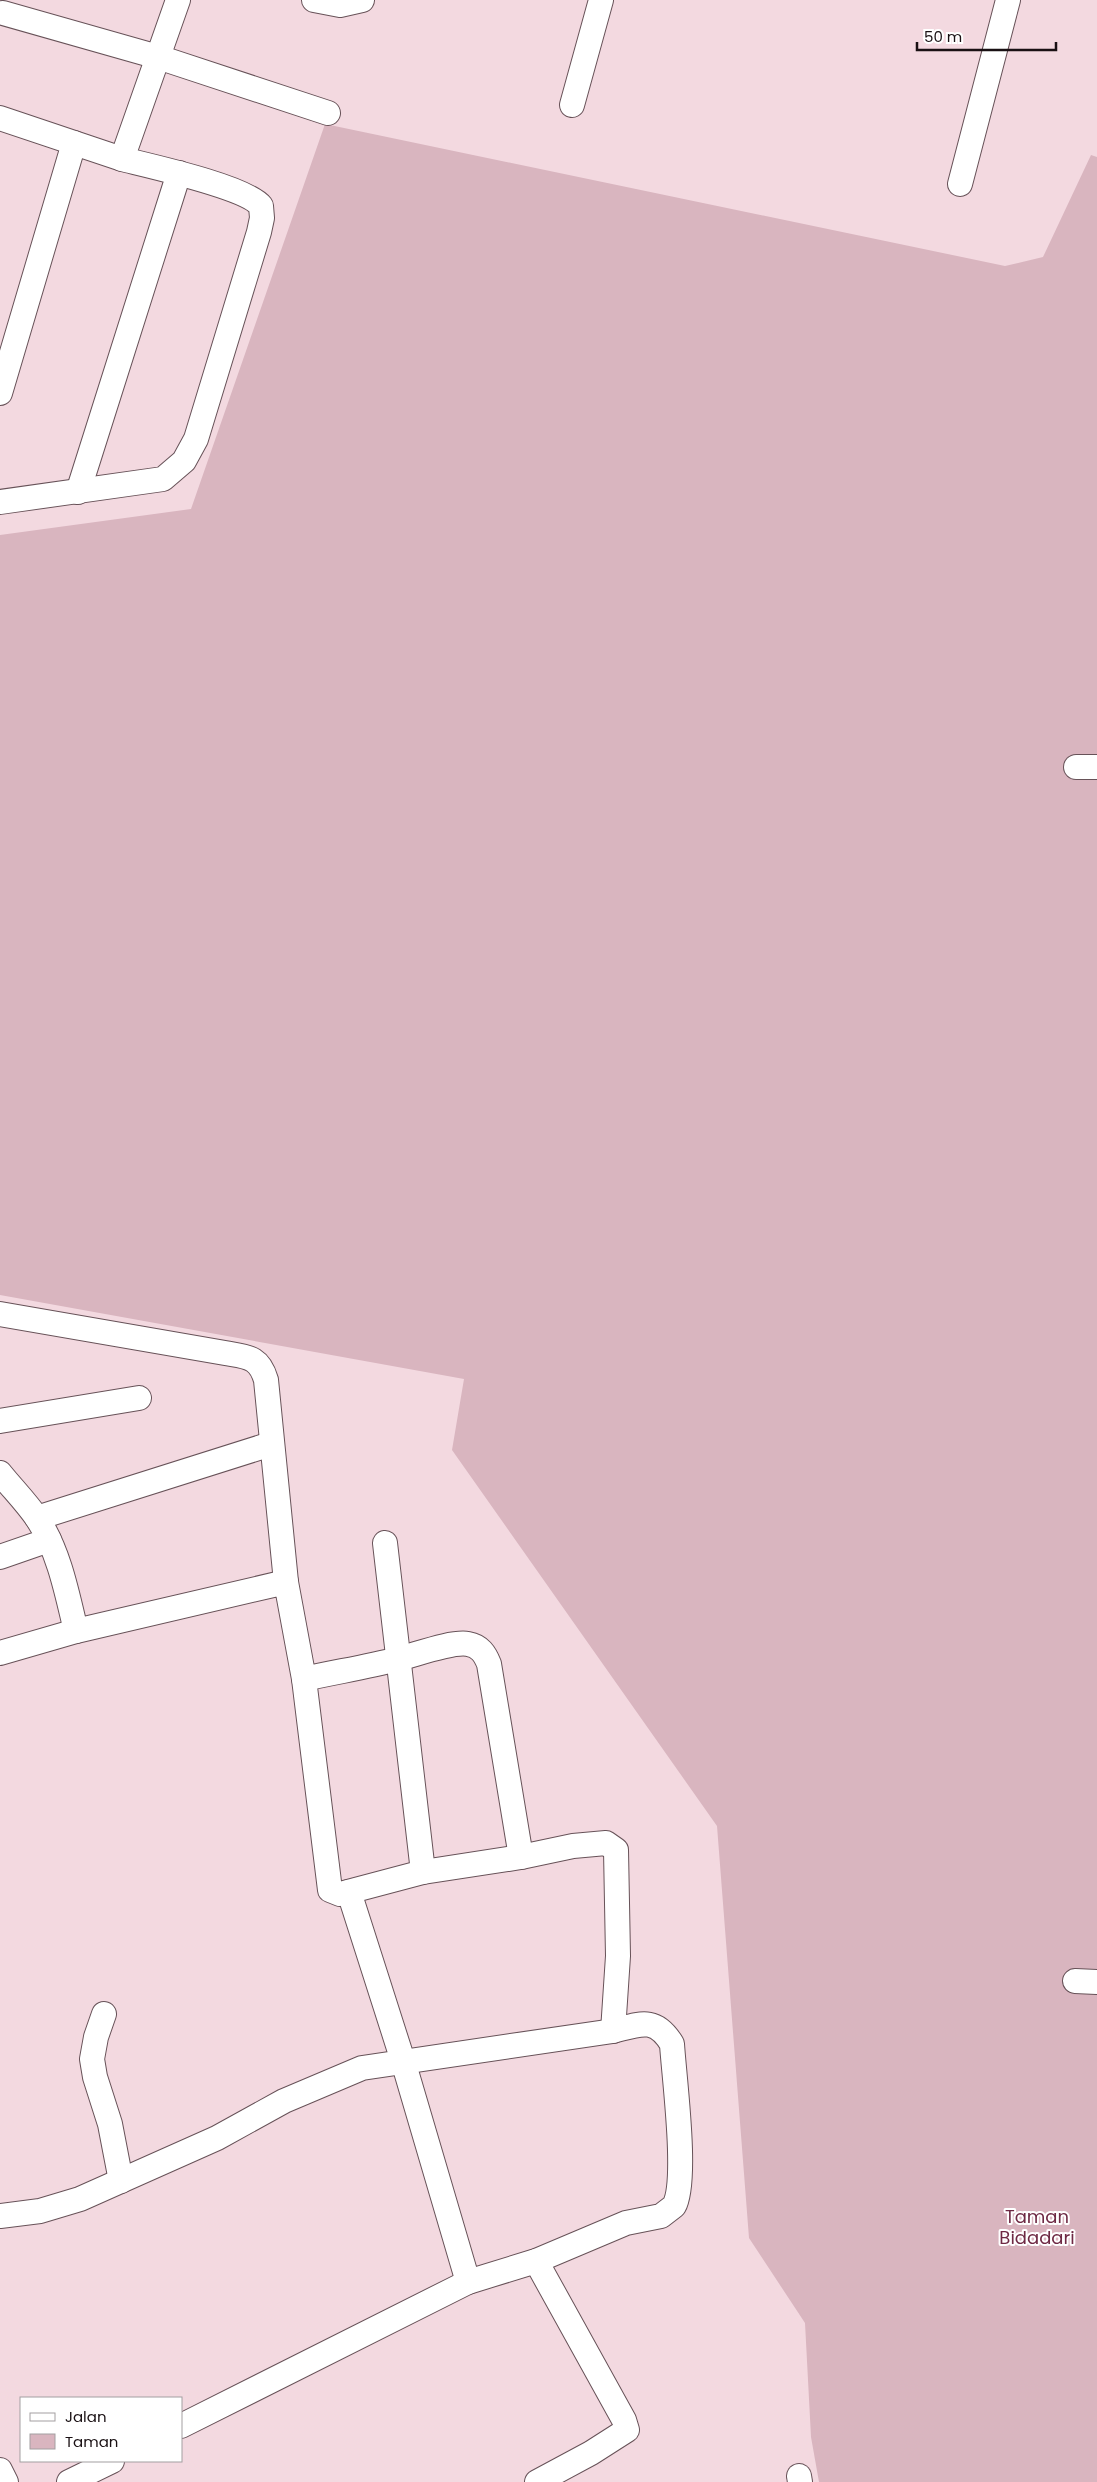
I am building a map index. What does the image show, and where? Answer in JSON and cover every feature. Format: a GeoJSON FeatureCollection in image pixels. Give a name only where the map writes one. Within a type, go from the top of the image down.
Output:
{"type":"FeatureCollection","features":[{"type":"Feature","properties":{"kind":"street"},"geometry":{"type":"LineString","coordinates":[[122,159],[178,0]]}},
{"type":"Feature","properties":{"kind":"street"},"geometry":{"type":"LineString","coordinates":[[314,0],[340,5],[362,0]]}},
{"type":"Feature","properties":{"kind":"street"},"geometry":{"type":"LineString","coordinates":[[572,106],[601,0]]}},
{"type":"Feature","properties":{"kind":"street"},"geometry":{"type":"LineString","coordinates":[[960,184],[1008,0]]}},
{"type":"Feature","properties":{"kind":"street"},"geometry":{"type":"LineString","coordinates":[[3,12],[158,56],[328,113]]}},
{"type":"Feature","properties":{"kind":"street"},"geometry":{"type":"LineString","coordinates":[[0,118],[122,159],[179,173],[250,197],[257,201],[262,211],[259,232],[196,439],[184,461],[163,479],[0,502]]}},
{"type":"Feature","properties":{"kind":"street"},"geometry":{"type":"LineString","coordinates":[[0,393],[74,143]]}},
{"type":"Feature","properties":{"kind":"street"},"geometry":{"type":"LineString","coordinates":[[78,492],[179,173]]}},
{"type":"Feature","properties":{"kind":"street"},"geometry":{"type":"LineString","coordinates":[[0,1314],[225,1352],[256,1361],[261,1365],[266,1380],[286,1582],[304,1679],[330,1890],[335,1893],[349,1892],[423,1872],[521,1857],[573,1846],[606,1843],[616,1850],[618,1956],[613,2031]]}},
{"type":"Feature","properties":{"kind":"street"},"geometry":{"type":"LineString","coordinates":[[0,1421],[139,1398]]}},
{"type":"Feature","properties":{"kind":"street"},"geometry":{"type":"LineString","coordinates":[[37,1518],[271,1444]]}},
{"type":"Feature","properties":{"kind":"street"},"geometry":{"type":"LineString","coordinates":[[0,1473],[37,1518],[49,1540],[63,1579],[76,1631]]}},
{"type":"Feature","properties":{"kind":"street"},"geometry":{"type":"LineString","coordinates":[[0,1557],[49,1540]]}},
{"type":"Feature","properties":{"kind":"street"},"geometry":{"type":"LineString","coordinates":[[385,1543],[397,1660],[423,1872]]}},
{"type":"Feature","properties":{"kind":"street"},"geometry":{"type":"LineString","coordinates":[[0,1653],[76,1631],[286,1582]]}},
{"type":"Feature","properties":{"kind":"street"},"geometry":{"type":"LineString","coordinates":[[304,1679],[468,1643],[485,1653],[492,1682],[521,1857]]}},
{"type":"Feature","properties":{"kind":"street"},"geometry":{"type":"LineString","coordinates":[[349,1892],[404,2061],[468,2282]]}},
{"type":"Feature","properties":{"kind":"street"},"geometry":{"type":"LineString","coordinates":[[104,2014],[96,2038],[92,2059],[95,2077],[110,2124],[120,2181]]}},
{"type":"Feature","properties":{"kind":"street"},"geometry":{"type":"LineString","coordinates":[[0,2216],[40,2211],[80,2200],[217,2138],[284,2101],[362,2068],[613,2031],[644,2023],[664,2032],[672,2044],[679,2140],[680,2186],[674,2206],[660,2216],[626,2223],[536,2261],[468,2282],[182,2425]]}},
{"type":"Feature","properties":{"kind":"street"},"geometry":{"type":"LineString","coordinates":[[536,2261],[624,2420],[627,2430],[622,2435],[542,2481]]}},
{"type":"Feature","properties":{"kind":"street"},"geometry":{"type":"LineString","coordinates":[[69,2482],[110,2462]]}},
{"type":"Feature","properties":{"kind":"street"},"geometry":{"type":"LineString","coordinates":[[0,2470],[6,2482]]}},
{"type":"Feature","properties":{"kind":"green space","name":"Taman Bidadari"},"geometry":{"type":"Polygon","coordinates":[[[325,124],[1005,266],[1043,257],[1091,155],[1097,157],[1097,2482],[819,2482],[811,2437],[805,2323],[749,2238],[717,1826],[452,1450],[464,1379],[0,1295],[0,535],[191,509],[325,124]]]}}]}
